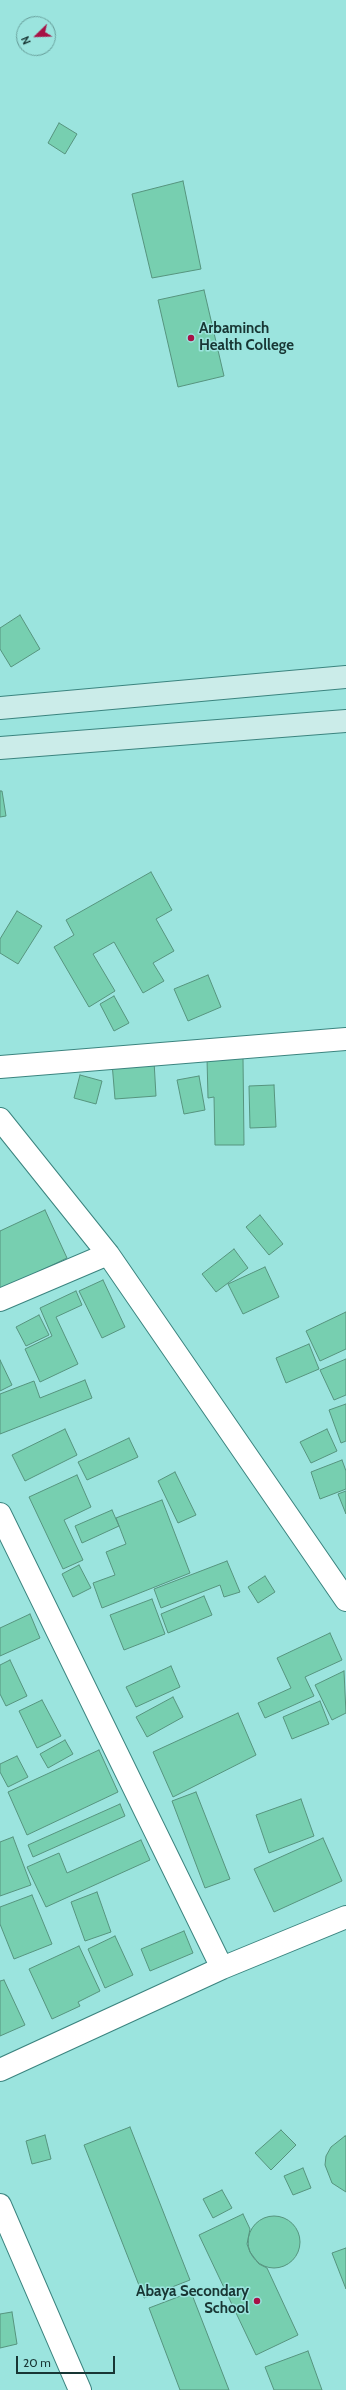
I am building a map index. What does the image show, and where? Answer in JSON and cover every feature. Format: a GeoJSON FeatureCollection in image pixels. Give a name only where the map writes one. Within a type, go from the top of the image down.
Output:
{"type":"FeatureCollection","features":[{"type":"Feature","properties":{"kind":"main road"},"geometry":{"type":"LineString","coordinates":[[0,708],[346,677]]}},
{"type":"Feature","properties":{"kind":"main road"},"geometry":{"type":"LineString","coordinates":[[0,748],[346,721]]}},
{"type":"Feature","properties":{"kind":"street"},"geometry":{"type":"LineString","coordinates":[[0,1067],[346,1039]]}},
{"type":"Feature","properties":{"kind":"street"},"geometry":{"type":"LineString","coordinates":[[0,1119],[108,1254],[346,1600]]}},
{"type":"Feature","properties":{"kind":"street"},"geometry":{"type":"LineString","coordinates":[[0,1300],[108,1254]]}},
{"type":"Feature","properties":{"kind":"street"},"geometry":{"type":"LineString","coordinates":[[0,1514],[222,1968]]}},
{"type":"Feature","properties":{"kind":"street"},"geometry":{"type":"LineString","coordinates":[[0,2070],[222,1968],[346,1917]]}},
{"type":"Feature","properties":{"kind":"street"},"geometry":{"type":"LineString","coordinates":[[0,2206],[80,2390]]}},
{"type":"Feature","properties":{"kind":"building"},"geometry":{"type":"Polygon","coordinates":[[[59,123],[77,134],[65,154],[48,143],[59,123]]]}},
{"type":"Feature","properties":{"kind":"building"},"geometry":{"type":"Polygon","coordinates":[[[183,181],[201,269],[152,278],[132,194],[183,181]]]}},
{"type":"Feature","properties":{"kind":"building","name":"Arbaminch Health College"},"geometry":{"type":"Polygon","coordinates":[[[204,290],[224,376],[178,387],[158,300],[204,290]]]}},
{"type":"Feature","properties":{"kind":"building"},"geometry":{"type":"Polygon","coordinates":[[[20,615],[40,649],[11,667],[0,649],[0,628],[20,615]]]}},
{"type":"Feature","properties":{"kind":"building"},"geometry":{"type":"Polygon","coordinates":[[[0,791],[2,791],[6,816],[0,817],[0,791]]]}},
{"type":"Feature","properties":{"kind":"building"},"geometry":{"type":"Polygon","coordinates":[[[151,872],[172,910],[156,919],[174,951],[153,963],[164,981],[143,993],[114,942],[93,954],[115,991],[89,1007],[54,947],[74,935],[66,920],[151,872]]]}},
{"type":"Feature","properties":{"kind":"building"},"geometry":{"type":"Polygon","coordinates":[[[17,911],[42,926],[18,964],[0,953],[0,939],[17,911]]]}},
{"type":"Feature","properties":{"kind":"building"},"geometry":{"type":"Polygon","coordinates":[[[208,975],[221,1007],[188,1021],[174,989],[208,975]]]}},
{"type":"Feature","properties":{"kind":"building"},"geometry":{"type":"Polygon","coordinates":[[[114,996],[129,1023],[114,1031],[100,1004],[114,996]]]}},
{"type":"Feature","properties":{"kind":"building"},"geometry":{"type":"Polygon","coordinates":[[[207,1058],[243,1058],[244,1145],[215,1145],[214,1097],[208,1098],[207,1058]]]}},
{"type":"Feature","properties":{"kind":"building"},"geometry":{"type":"Polygon","coordinates":[[[154,1061],[156,1096],[115,1099],[112,1063],[154,1061]]]}},
{"type":"Feature","properties":{"kind":"building"},"geometry":{"type":"Polygon","coordinates":[[[80,1075],[102,1081],[96,1104],[74,1098],[80,1075]]]}},
{"type":"Feature","properties":{"kind":"building"},"geometry":{"type":"Polygon","coordinates":[[[199,1076],[205,1110],[184,1114],[177,1080],[199,1076]]]}},
{"type":"Feature","properties":{"kind":"building"},"geometry":{"type":"Polygon","coordinates":[[[274,1085],[276,1127],[250,1128],[249,1086],[274,1085]]]}},
{"type":"Feature","properties":{"kind":"building"},"geometry":{"type":"Polygon","coordinates":[[[45,1210],[67,1258],[0,1290],[0,1231],[45,1210]]]}},
{"type":"Feature","properties":{"kind":"building"},"geometry":{"type":"Polygon","coordinates":[[[260,1215],[283,1244],[269,1255],[246,1227],[260,1215]]]}},
{"type":"Feature","properties":{"kind":"building"},"geometry":{"type":"Polygon","coordinates":[[[234,1249],[248,1268],[216,1292],[202,1274],[234,1249]]]}},
{"type":"Feature","properties":{"kind":"building"},"geometry":{"type":"Polygon","coordinates":[[[265,1267],[279,1297],[243,1314],[228,1284],[265,1267]]]}},
{"type":"Feature","properties":{"kind":"building"},"geometry":{"type":"Polygon","coordinates":[[[103,1280],[125,1327],[102,1338],[79,1291],[103,1280]]]}},
{"type":"Feature","properties":{"kind":"building"},"geometry":{"type":"Polygon","coordinates":[[[76,1291],[82,1305],[56,1317],[78,1364],[40,1382],[25,1349],[52,1336],[40,1308],[76,1291]]]}},
{"type":"Feature","properties":{"kind":"building"},"geometry":{"type":"Polygon","coordinates":[[[346,1312],[346,1349],[320,1361],[306,1331],[346,1312]]]}},
{"type":"Feature","properties":{"kind":"building"},"geometry":{"type":"Polygon","coordinates":[[[39,1315],[49,1335],[26,1346],[16,1327],[39,1315]]]}},
{"type":"Feature","properties":{"kind":"building"},"geometry":{"type":"Polygon","coordinates":[[[309,1344],[319,1369],[286,1383],[276,1358],[309,1344]]]}},
{"type":"Feature","properties":{"kind":"building"},"geometry":{"type":"Polygon","coordinates":[[[346,1359],[346,1395],[334,1400],[320,1370],[346,1359]]]}},
{"type":"Feature","properties":{"kind":"building"},"geometry":{"type":"Polygon","coordinates":[[[0,1360],[12,1385],[0,1391],[0,1360]]]}},
{"type":"Feature","properties":{"kind":"building"},"geometry":{"type":"Polygon","coordinates":[[[85,1380],[92,1398],[0,1434],[0,1394],[34,1381],[40,1398],[85,1380]]]}},
{"type":"Feature","properties":{"kind":"building"},"geometry":{"type":"Polygon","coordinates":[[[346,1404],[346,1441],[341,1443],[329,1410],[346,1404]]]}},
{"type":"Feature","properties":{"kind":"building"},"geometry":{"type":"Polygon","coordinates":[[[65,1429],[77,1455],[25,1481],[12,1455],[65,1429]]]}},
{"type":"Feature","properties":{"kind":"building"},"geometry":{"type":"Polygon","coordinates":[[[327,1429],[337,1451],[311,1463],[300,1442],[327,1429]]]}},
{"type":"Feature","properties":{"kind":"building"},"geometry":{"type":"Polygon","coordinates":[[[129,1438],[138,1457],[87,1480],[78,1462],[129,1438]]]}},
{"type":"Feature","properties":{"kind":"building"},"geometry":{"type":"Polygon","coordinates":[[[342,1460],[346,1471],[346,1489],[320,1499],[311,1472],[342,1460]]]}},
{"type":"Feature","properties":{"kind":"building"},"geometry":{"type":"Polygon","coordinates":[[[175,1472],[196,1515],[178,1523],[158,1481],[175,1472]]]}},
{"type":"Feature","properties":{"kind":"building"},"geometry":{"type":"Polygon","coordinates":[[[77,1475],[91,1507],[64,1520],[83,1560],[63,1569],[29,1497],[77,1475]]]}},
{"type":"Feature","properties":{"kind":"building"},"geometry":{"type":"Polygon","coordinates":[[[346,1491],[346,1514],[338,1494],[346,1491]]]}},
{"type":"Feature","properties":{"kind":"building"},"geometry":{"type":"Polygon","coordinates":[[[162,1500],[190,1573],[102,1608],[93,1583],[115,1575],[106,1552],[126,1544],[116,1518],[162,1500]]]}},
{"type":"Feature","properties":{"kind":"building"},"geometry":{"type":"Polygon","coordinates":[[[112,1510],[119,1526],[82,1543],[75,1526],[112,1510]]]}},
{"type":"Feature","properties":{"kind":"building"},"geometry":{"type":"Polygon","coordinates":[[[227,1561],[240,1592],[224,1597],[220,1585],[161,1608],[154,1589],[227,1561]]]}},
{"type":"Feature","properties":{"kind":"building"},"geometry":{"type":"Polygon","coordinates":[[[79,1565],[91,1588],[73,1597],[62,1574],[79,1565]]]}},
{"type":"Feature","properties":{"kind":"building"},"geometry":{"type":"Polygon","coordinates":[[[265,1576],[275,1592],[258,1603],[248,1587],[265,1576]]]}},
{"type":"Feature","properties":{"kind":"building"},"geometry":{"type":"Polygon","coordinates":[[[204,1596],[212,1615],[168,1633],[161,1614],[204,1596]]]}},
{"type":"Feature","properties":{"kind":"building"},"geometry":{"type":"Polygon","coordinates":[[[152,1599],[165,1634],[124,1650],[110,1615],[152,1599]]]}},
{"type":"Feature","properties":{"kind":"building"},"geometry":{"type":"Polygon","coordinates":[[[30,1614],[40,1638],[0,1656],[0,1628],[30,1614]]]}},
{"type":"Feature","properties":{"kind":"building"},"geometry":{"type":"Polygon","coordinates":[[[330,1633],[342,1660],[305,1677],[314,1696],[265,1718],[258,1703],[291,1688],[277,1658],[330,1633]]]}},
{"type":"Feature","properties":{"kind":"building"},"geometry":{"type":"Polygon","coordinates":[[[10,1660],[27,1696],[6,1706],[0,1694],[0,1665],[10,1660]]]}},
{"type":"Feature","properties":{"kind":"building"},"geometry":{"type":"Polygon","coordinates":[[[171,1666],[180,1687],[136,1707],[126,1687],[171,1666]]]}},
{"type":"Feature","properties":{"kind":"building"},"geometry":{"type":"Polygon","coordinates":[[[344,1671],[346,1713],[332,1720],[315,1685],[344,1671]]]}},
{"type":"Feature","properties":{"kind":"building"},"geometry":{"type":"Polygon","coordinates":[[[173,1697],[183,1717],[147,1737],[136,1717],[173,1697]]]}},
{"type":"Feature","properties":{"kind":"building"},"geometry":{"type":"Polygon","coordinates":[[[42,1700],[61,1736],[37,1748],[19,1711],[42,1700]]]}},
{"type":"Feature","properties":{"kind":"building"},"geometry":{"type":"Polygon","coordinates":[[[320,1701],[329,1724],[292,1739],[283,1717],[320,1701]]]}},
{"type":"Feature","properties":{"kind":"building"},"geometry":{"type":"Polygon","coordinates":[[[238,1713],[256,1755],[173,1797],[153,1752],[238,1713]]]}},
{"type":"Feature","properties":{"kind":"building"},"geometry":{"type":"Polygon","coordinates":[[[65,1740],[73,1754],[48,1768],[40,1754],[65,1740]]]}},
{"type":"Feature","properties":{"kind":"building"},"geometry":{"type":"Polygon","coordinates":[[[99,1750],[118,1792],[27,1835],[8,1792],[99,1750]]]}},
{"type":"Feature","properties":{"kind":"building"},"geometry":{"type":"Polygon","coordinates":[[[17,1756],[28,1777],[8,1787],[0,1772],[0,1764],[17,1756]]]}},
{"type":"Feature","properties":{"kind":"building"},"geometry":{"type":"Polygon","coordinates":[[[196,1792],[230,1879],[205,1888],[172,1801],[196,1792]]]}},
{"type":"Feature","properties":{"kind":"building"},"geometry":{"type":"Polygon","coordinates":[[[301,1799],[314,1836],[269,1853],[256,1815],[301,1799]]]}},
{"type":"Feature","properties":{"kind":"building"},"geometry":{"type":"Polygon","coordinates":[[[120,1804],[125,1816],[33,1857],[28,1845],[120,1804]]]}},
{"type":"Feature","properties":{"kind":"building"},"geometry":{"type":"Polygon","coordinates":[[[13,1837],[31,1885],[0,1896],[0,1842],[13,1837]]]}},
{"type":"Feature","properties":{"kind":"building"},"geometry":{"type":"Polygon","coordinates":[[[323,1838],[342,1881],[274,1912],[254,1869],[323,1838]]]}},
{"type":"Feature","properties":{"kind":"building"},"geometry":{"type":"Polygon","coordinates":[[[141,1840],[150,1860],[46,1907],[27,1867],[59,1853],[67,1873],[141,1840]]]}},
{"type":"Feature","properties":{"kind":"building"},"geometry":{"type":"Polygon","coordinates":[[[97,1892],[111,1932],[85,1941],[71,1902],[97,1892]]]}},
{"type":"Feature","properties":{"kind":"building"},"geometry":{"type":"Polygon","coordinates":[[[32,1895],[52,1944],[14,1959],[0,1924],[0,1907],[32,1895]]]}},
{"type":"Feature","properties":{"kind":"building"},"geometry":{"type":"Polygon","coordinates":[[[184,1931],[193,1953],[150,1971],[141,1949],[184,1931]]]}},
{"type":"Feature","properties":{"kind":"building"},"geometry":{"type":"Polygon","coordinates":[[[115,1936],[133,1975],[105,1988],[88,1949],[115,1936]]]}},
{"type":"Feature","properties":{"kind":"building"},"geometry":{"type":"Polygon","coordinates":[[[79,1946],[100,1991],[78,2002],[80,2006],[52,2019],[29,1969],[79,1946]]]}},
{"type":"Feature","properties":{"kind":"building"},"geometry":{"type":"Polygon","coordinates":[[[4,1980],[25,2025],[0,2036],[0,1981],[4,1980]]]}},
{"type":"Feature","properties":{"kind":"building"},"geometry":{"type":"Polygon","coordinates":[[[130,2127],[190,2280],[144,2298],[84,2145],[130,2127]]]}},
{"type":"Feature","properties":{"kind":"building"},"geometry":{"type":"Polygon","coordinates":[[[281,2130],[296,2145],[271,2170],[255,2153],[281,2130]]]}},
{"type":"Feature","properties":{"kind":"building"},"geometry":{"type":"Polygon","coordinates":[[[45,2135],[51,2159],[32,2164],[26,2141],[45,2135]]]}},
{"type":"Feature","properties":{"kind":"building"},"geometry":{"type":"Polygon","coordinates":[[[345,2136],[346,2192],[332,2183],[325,2165],[326,2156],[331,2147],[345,2136]]]}},
{"type":"Feature","properties":{"kind":"building"},"geometry":{"type":"Polygon","coordinates":[[[303,2168],[311,2188],[293,2195],[284,2176],[303,2168]]]}},
{"type":"Feature","properties":{"kind":"building"},"geometry":{"type":"Polygon","coordinates":[[[222,2190],[232,2208],[213,2218],[203,2199],[222,2190]]]}},
{"type":"Feature","properties":{"kind":"building","name":"Abaya Secondary School"},"geometry":{"type":"Polygon","coordinates":[[[243,2214],[250,2229],[247,2244],[250,2252],[259,2264],[267,2268],[298,2335],[256,2355],[199,2235],[243,2214]]]}},
{"type":"Feature","properties":{"kind":"building"},"geometry":{"type":"Polygon","coordinates":[[[269,2216],[279,2216],[293,2223],[300,2237],[300,2247],[293,2261],[279,2268],[269,2268],[259,2264],[252,2257],[248,2247],[248,2237],[252,2227],[259,2220],[269,2216]]]}},
{"type":"Feature","properties":{"kind":"building"},"geometry":{"type":"Polygon","coordinates":[[[346,2248],[346,2289],[332,2253],[346,2248]]]}},
{"type":"Feature","properties":{"kind":"building"},"geometry":{"type":"Polygon","coordinates":[[[191,2292],[229,2390],[180,2390],[149,2308],[191,2292]]]}},
{"type":"Feature","properties":{"kind":"building"},"geometry":{"type":"Polygon","coordinates":[[[12,2312],[17,2344],[0,2348],[0,2314],[12,2312]]]}},
{"type":"Feature","properties":{"kind":"building"},"geometry":{"type":"Polygon","coordinates":[[[308,2351],[322,2390],[274,2390],[265,2367],[308,2351]]]}},
{"type":"Feature","properties":{"kind":"place","name":"Arbaminch Health College"},"geometry":{"type":"Point","coordinates":[191,338]}},
{"type":"Feature","properties":{"kind":"place","name":"Abaya Secondary School"},"geometry":{"type":"Point","coordinates":[257,2301]}}]}
